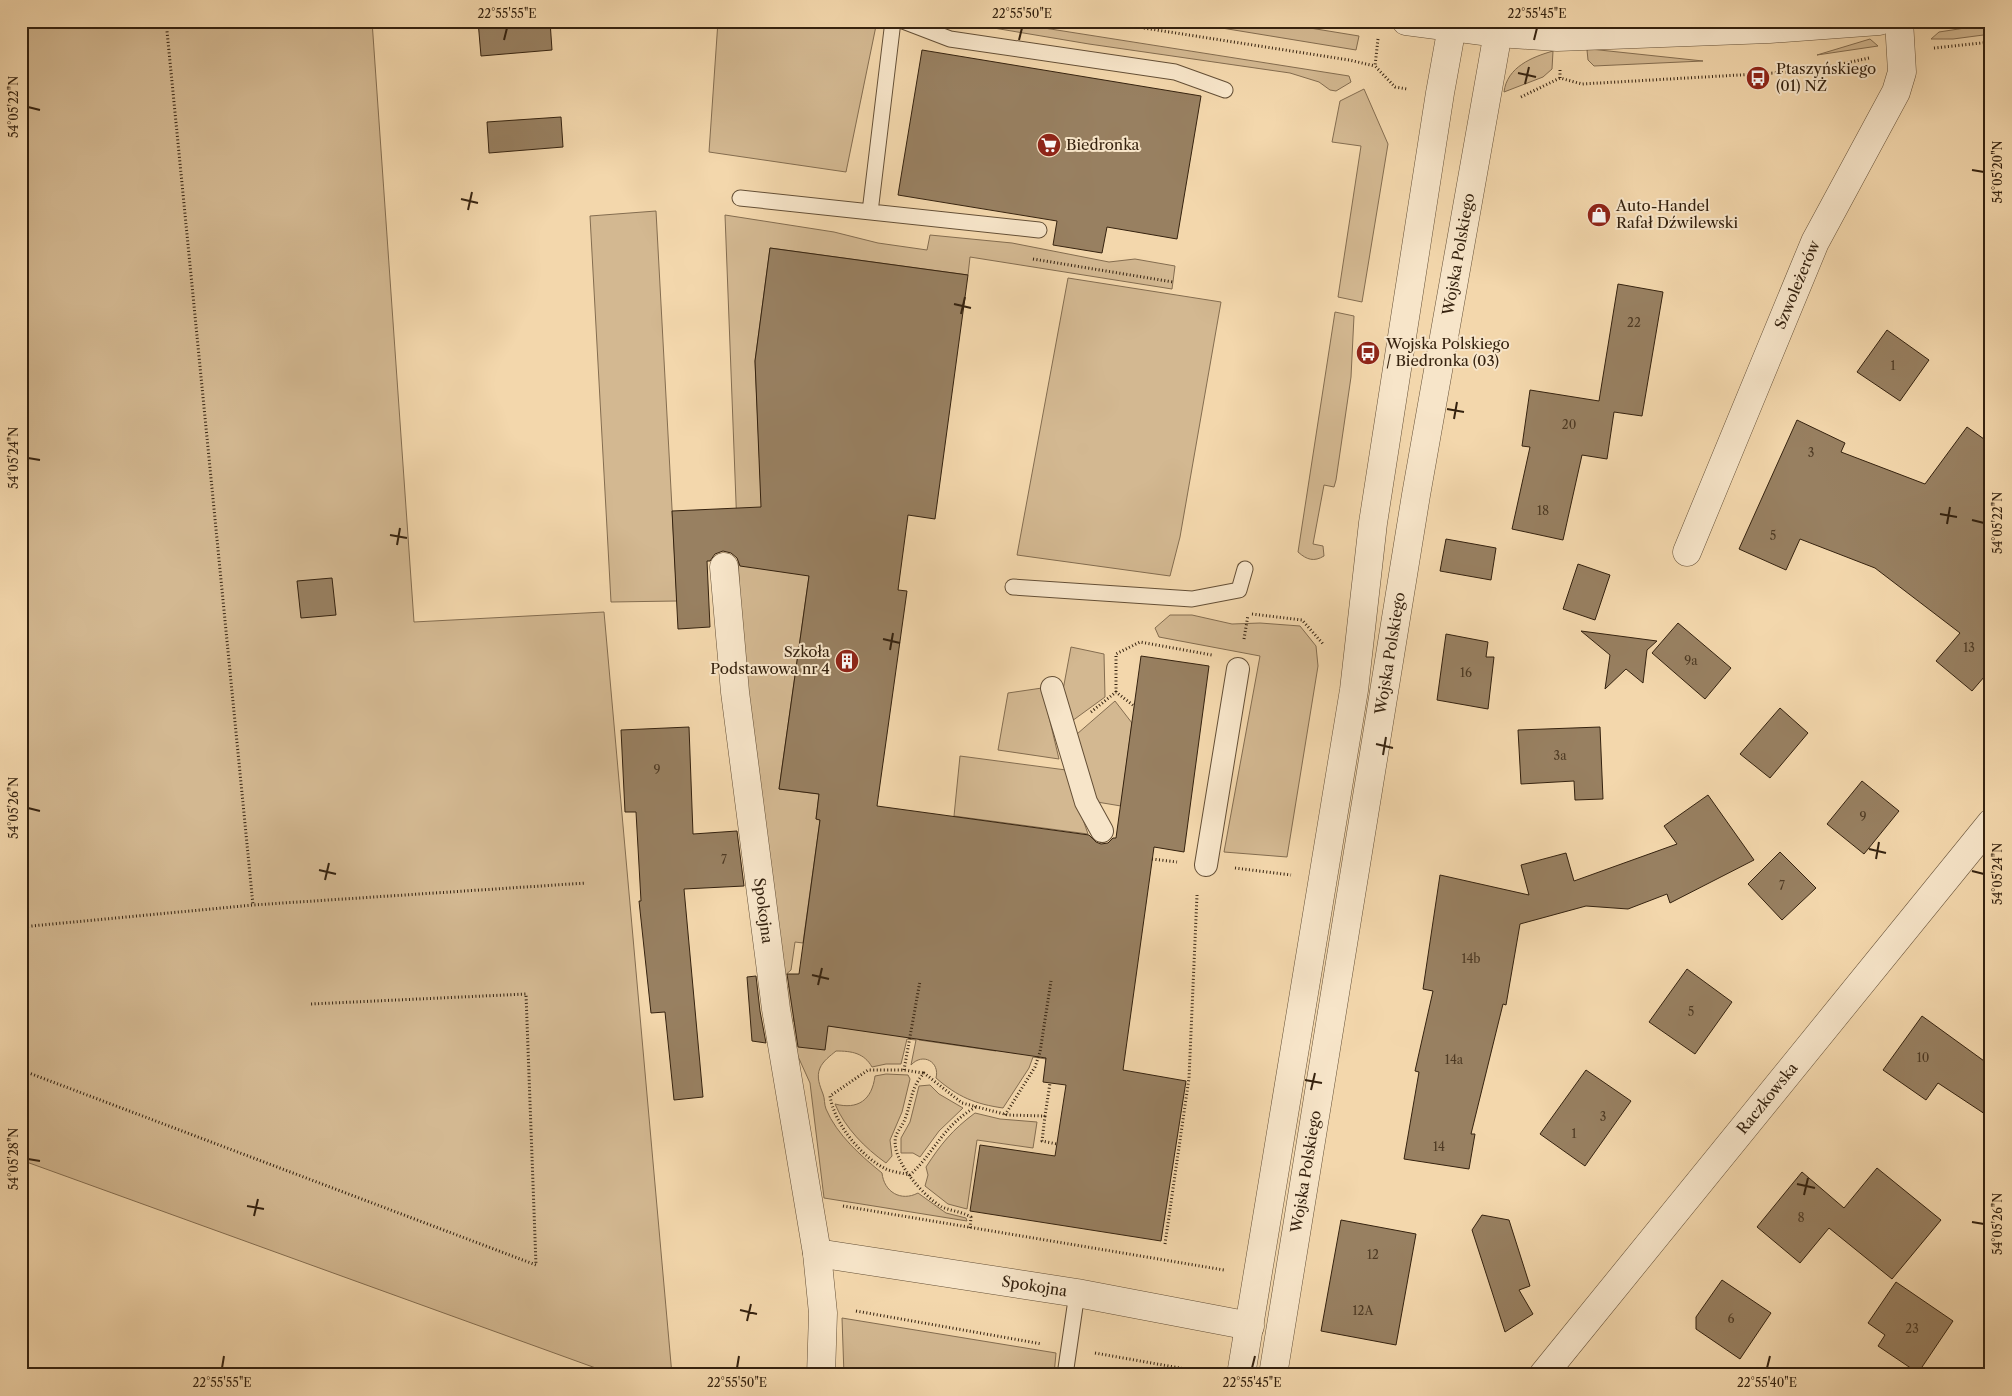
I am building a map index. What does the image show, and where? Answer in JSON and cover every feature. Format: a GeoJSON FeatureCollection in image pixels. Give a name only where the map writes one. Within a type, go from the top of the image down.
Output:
{"type":"FeatureCollection","features":[{"type":"Feature","properties":{"kind":"street"},"geometry":{"type":"LineString","coordinates":[[1406,21],[1499,27],[1557,37],[1769,30],[1879,21]]}},
{"type":"Feature","properties":{"kind":"street","name":"Szwoleżerów"},"geometry":{"type":"LineString","coordinates":[[1687,552],[1815,242],[1896,92],[1902,72],[1899,21]]}},
{"type":"Feature","properties":{"kind":"street","name":"Wojska Polskiego"},"geometry":{"type":"LineString","coordinates":[[1241,1375],[1354,690],[1373,523],[1452,24]]}},
{"type":"Feature","properties":{"kind":"street","name":"Wojska Polskiego"},"geometry":{"type":"LineString","coordinates":[[1273,1375],[1416,495],[1499,27]]}},
{"type":"Feature","properties":{"kind":"street","name":"Spokojna"},"geometry":{"type":"LineString","coordinates":[[724,567],[734,692],[776,1009],[817,1253],[823,1313],[821,1375]]}},
{"type":"Feature","properties":{"kind":"street"},"geometry":{"type":"LineString","coordinates":[[1206,865],[1239,664]]}},
{"type":"Feature","properties":{"kind":"street"},"geometry":{"type":"LineString","coordinates":[[1052,688],[1086,802],[1102,831]]}},
{"type":"Feature","properties":{"kind":"street","name":"Raczkowska"},"geometry":{"type":"LineString","coordinates":[[1543,1375],[1991,823]]}},
{"type":"Feature","properties":{"kind":"street","name":"Spokojna"},"geometry":{"type":"LineString","coordinates":[[817,1253],[1077,1293],[1250,1326]]}},
{"type":"Feature","properties":{"kind":"lane"},"geometry":{"type":"LineString","coordinates":[[870,212],[893,21]]}},
{"type":"Feature","properties":{"kind":"lane"},"geometry":{"type":"LineString","coordinates":[[903,21],[950,39],[1175,72],[1225,90]]}},
{"type":"Feature","properties":{"kind":"lane"},"geometry":{"type":"LineString","coordinates":[[740,198],[1039,230]]}},
{"type":"Feature","properties":{"kind":"lane"},"geometry":{"type":"LineString","coordinates":[[1013,587],[1192,599],[1239,590],[1245,569]]}},
{"type":"Feature","properties":{"kind":"lane"},"geometry":{"type":"LineString","coordinates":[[1065,1375],[1077,1293]]}},
{"type":"Feature","properties":{"kind":"path"},"geometry":{"type":"LineString","coordinates":[[166,21],[254,905]]}},
{"type":"Feature","properties":{"kind":"path"},"geometry":{"type":"LineString","coordinates":[[1099,21],[1349,60],[1375,66]]}},
{"type":"Feature","properties":{"kind":"path"},"geometry":{"type":"LineString","coordinates":[[1026,258],[1173,282]]}},
{"type":"Feature","properties":{"kind":"path"},"geometry":{"type":"LineString","coordinates":[[1116,692],[1116,654],[1140,642],[1239,664],[1248,613],[1302,620],[1324,645]]}},
{"type":"Feature","properties":{"kind":"path"},"geometry":{"type":"LineString","coordinates":[[1116,692],[1134,706]]}},
{"type":"Feature","properties":{"kind":"path"},"geometry":{"type":"LineString","coordinates":[[1065,733],[1116,692]]}},
{"type":"Feature","properties":{"kind":"path"},"geometry":{"type":"LineString","coordinates":[[21,927],[254,905],[586,883]]}},
{"type":"Feature","properties":{"kind":"path"},"geometry":{"type":"LineString","coordinates":[[1165,1244],[1189,1078],[1197,893]]}},
{"type":"Feature","properties":{"kind":"path"},"geometry":{"type":"LineString","coordinates":[[1005,1115],[1030,1078],[1040,1052],[1051,980]]}},
{"type":"Feature","properties":{"kind":"path"},"geometry":{"type":"LineString","coordinates":[[904,1070],[920,981]]}},
{"type":"Feature","properties":{"kind":"path"},"geometry":{"type":"LineString","coordinates":[[21,1070],[536,1265],[526,994],[311,1004]]}},
{"type":"Feature","properties":{"kind":"path"},"geometry":{"type":"LineString","coordinates":[[910,1175],[888,1170],[864,1152],[840,1124],[832,1106],[830,1096],[868,1070],[904,1070],[924,1074],[962,1103],[1005,1115],[1046,1116]]}},
{"type":"Feature","properties":{"kind":"path"},"geometry":{"type":"LineString","coordinates":[[924,1074],[914,1084],[904,1120],[895,1137],[897,1154],[917,1186],[943,1207],[961,1211],[971,1217],[970,1228]]}},
{"type":"Feature","properties":{"kind":"path"},"geometry":{"type":"LineString","coordinates":[[1050,1083],[1042,1141],[1057,1144]]}},
{"type":"Feature","properties":{"kind":"path"},"geometry":{"type":"LineString","coordinates":[[910,1175],[924,1162],[934,1145],[948,1128],[976,1107]]}},
{"type":"Feature","properties":{"kind":"path"},"geometry":{"type":"LineString","coordinates":[[835,1204],[1224,1270]]}},
{"type":"Feature","properties":{"kind":"path"},"geometry":{"type":"LineString","coordinates":[[848,1310],[1042,1344]]}},
{"type":"Feature","properties":{"kind":"path"},"geometry":{"type":"LineString","coordinates":[[1091,1352],[1208,1373]]}},
{"type":"Feature","properties":{"kind":"shaded area"},"geometry":{"type":"Polygon","coordinates":[[[21,21],[372,21],[414,622],[604,612],[672,1375],[615,1375],[21,1160],[21,21]]]}},
{"type":"Feature","properties":{"kind":"shaded area"},"geometry":{"type":"Polygon","coordinates":[[[718,21],[877,21],[846,172],[709,152],[718,21]]]}},
{"type":"Feature","properties":{"kind":"shaded area"},"geometry":{"type":"Polygon","coordinates":[[[952,21],[996,21],[1025,25],[1349,76],[1351,82],[1336,91],[1330,90],[1319,82],[1290,73],[1089,44],[952,21]]]}},
{"type":"Feature","properties":{"kind":"shaded area"},"geometry":{"type":"Polygon","coordinates":[[[1179,21],[1267,21],[1359,36],[1356,50],[1179,21]]]}},
{"type":"Feature","properties":{"kind":"shaded area"},"geometry":{"type":"Polygon","coordinates":[[[1991,24],[1991,34],[1953,39],[1931,39],[1939,32],[1991,24]]]}},
{"type":"Feature","properties":{"kind":"shaded area"},"geometry":{"type":"Polygon","coordinates":[[[1870,39],[1878,46],[1817,55],[1870,39]]]}},
{"type":"Feature","properties":{"kind":"shaded area"},"geometry":{"type":"Polygon","coordinates":[[[1587,50],[1703,61],[1594,66],[1588,60],[1587,50]]]}},
{"type":"Feature","properties":{"kind":"shaded area"},"geometry":{"type":"Polygon","coordinates":[[[1553,51],[1552,69],[1543,77],[1504,92],[1510,76],[1522,64],[1537,56],[1553,51]]]}},
{"type":"Feature","properties":{"kind":"shaded area"},"geometry":{"type":"Polygon","coordinates":[[[1364,89],[1388,144],[1362,302],[1338,297],[1361,146],[1332,142],[1340,101],[1364,89]]]}},
{"type":"Feature","properties":{"kind":"shaded area"},"geometry":{"type":"Polygon","coordinates":[[[656,211],[677,601],[611,602],[590,216],[656,211]]]}},
{"type":"Feature","properties":{"kind":"shaded area"},"geometry":{"type":"Polygon","coordinates":[[[725,215],[834,232],[878,243],[927,250],[930,235],[1012,243],[1109,262],[1135,259],[1175,266],[1172,289],[970,257],[968,275],[770,248],[755,361],[761,491],[809,576],[779,789],[819,794],[816,819],[820,820],[803,943],[795,942],[791,970],[783,977],[741,632],[725,215]]]}},
{"type":"Feature","properties":{"kind":"shaded area"},"geometry":{"type":"Polygon","coordinates":[[[1068,278],[1221,302],[1180,537],[1170,576],[1017,555],[1068,278]]]}},
{"type":"Feature","properties":{"kind":"shaded area"},"geometry":{"type":"Polygon","coordinates":[[[1335,312],[1354,316],[1351,377],[1336,480],[1334,487],[1324,485],[1313,544],[1323,546],[1324,556],[1311,559],[1304,557],[1298,552],[1335,312]]]}},
{"type":"Feature","properties":{"kind":"shaded area"},"geometry":{"type":"Polygon","coordinates":[[[1170,615],[1192,615],[1232,624],[1260,623],[1300,626],[1316,646],[1318,666],[1287,857],[1224,852],[1260,656],[1159,637],[1155,628],[1170,615]]]}},
{"type":"Feature","properties":{"kind":"shaded area"},"geometry":{"type":"Polygon","coordinates":[[[1071,647],[1104,654],[1105,697],[1072,721],[1063,690],[1071,647]]]}},
{"type":"Feature","properties":{"kind":"shaded area"},"geometry":{"type":"Polygon","coordinates":[[[1042,688],[1059,759],[998,750],[1008,693],[1042,688]]]}},
{"type":"Feature","properties":{"kind":"shaded area"},"geometry":{"type":"Polygon","coordinates":[[[1115,701],[1132,723],[1121,806],[1097,802],[1077,734],[1115,701]]]}},
{"type":"Feature","properties":{"kind":"shaded area"},"geometry":{"type":"Polygon","coordinates":[[[960,756],[1066,770],[1088,834],[954,816],[960,756]]]}},
{"type":"Feature","properties":{"kind":"shaded area"},"geometry":{"type":"Polygon","coordinates":[[[947,837],[919,1040],[996,1051],[1024,850],[1046,1059],[1033,1057],[1029,1068],[1003,1108],[975,1102],[959,1095],[936,1078],[937,1072],[930,1061],[921,1059],[911,1065],[916,1040],[907,1039],[901,1064],[886,1064],[872,1067],[869,1062],[857,1054],[836,1051],[821,1065],[818,1078],[826,1109],[836,1128],[858,1152],[882,1173],[883,1180],[894,1194],[912,1196],[918,1193],[946,1213],[966,1218],[967,1221],[824,1198],[810,1083],[792,1043],[786,989],[799,977],[793,1021],[868,1031],[947,837]]]}},
{"type":"Feature","properties":{"kind":"shaded area"},"geometry":{"type":"Polygon","coordinates":[[[886,1074],[908,1075],[910,1079],[902,1112],[890,1140],[892,1156],[886,1163],[856,1137],[844,1121],[835,1104],[851,1106],[857,1104],[867,1097],[871,1091],[875,1076],[886,1074]]]}},
{"type":"Feature","properties":{"kind":"shaded area"},"geometry":{"type":"Polygon","coordinates":[[[930,1085],[939,1094],[963,1108],[939,1131],[920,1157],[913,1153],[901,1153],[901,1138],[910,1122],[919,1086],[930,1085]]]}},
{"type":"Feature","properties":{"kind":"shaded area"},"geometry":{"type":"Polygon","coordinates":[[[975,1113],[1000,1119],[1037,1122],[1033,1148],[977,1140],[967,1209],[948,1204],[925,1186],[928,1175],[926,1167],[948,1138],[975,1113]]]}},
{"type":"Feature","properties":{"kind":"shaded area"},"geometry":{"type":"Polygon","coordinates":[[[842,1318],[1056,1353],[1054,1375],[844,1375],[842,1318]]]}},
{"type":"Feature","properties":{"kind":"building"},"geometry":{"type":"Polygon","coordinates":[[[478,21],[550,21],[552,50],[481,56],[478,21]]]}},
{"type":"Feature","properties":{"kind":"building","name":"Biedronka"},"geometry":{"type":"Polygon","coordinates":[[[922,50],[1201,96],[1177,239],[1107,227],[1102,253],[1053,245],[1057,221],[898,195],[922,50]]]}},
{"type":"Feature","properties":{"kind":"building"},"geometry":{"type":"Polygon","coordinates":[[[561,117],[563,147],[489,153],[487,122],[561,117]]]}},
{"type":"Feature","properties":{"kind":"building","name":"Szkoła Podstawowa nr 4"},"geometry":{"type":"Polygon","coordinates":[[[770,248],[968,275],[935,519],[908,515],[898,590],[907,591],[877,806],[1089,835],[1096,842],[1101,844],[1108,843],[1113,838],[1116,838],[1141,656],[1209,666],[1184,852],[1154,847],[1123,1070],[1186,1081],[1161,1241],[970,1211],[980,1145],[1055,1156],[1066,1085],[1043,1082],[1046,1058],[828,1026],[825,1050],[798,1047],[787,974],[799,974],[820,820],[816,819],[819,794],[779,789],[809,576],[740,566],[737,558],[731,553],[723,551],[715,554],[710,561],[707,561],[710,627],[678,629],[672,511],[761,507],[755,361],[770,248]]]}},
{"type":"Feature","properties":{"kind":"building"},"geometry":{"type":"Polygon","coordinates":[[[1618,284],[1663,292],[1642,416],[1614,412],[1607,459],[1582,455],[1563,540],[1512,529],[1530,447],[1522,446],[1530,390],[1599,401],[1618,284]]]}},
{"type":"Feature","properties":{"kind":"building"},"geometry":{"type":"Polygon","coordinates":[[[1887,330],[1929,360],[1900,401],[1857,372],[1887,330]]]}},
{"type":"Feature","properties":{"kind":"building"},"geometry":{"type":"Polygon","coordinates":[[[1797,420],[1845,443],[1841,452],[1925,484],[1967,427],[1991,444],[1991,669],[1972,691],[1936,661],[1960,633],[1875,568],[1800,539],[1786,570],[1739,549],[1797,420]]]}},
{"type":"Feature","properties":{"kind":"building"},"geometry":{"type":"Polygon","coordinates":[[[1446,539],[1496,548],[1491,580],[1440,571],[1446,539]]]}},
{"type":"Feature","properties":{"kind":"building"},"geometry":{"type":"Polygon","coordinates":[[[1578,564],[1610,575],[1595,620],[1563,609],[1578,564]]]}},
{"type":"Feature","properties":{"kind":"building"},"geometry":{"type":"Polygon","coordinates":[[[332,578],[336,615],[301,618],[297,581],[332,578]]]}},
{"type":"Feature","properties":{"kind":"building"},"geometry":{"type":"Polygon","coordinates":[[[1678,623],[1731,668],[1705,699],[1652,653],[1678,623]]]}},
{"type":"Feature","properties":{"kind":"building"},"geometry":{"type":"Polygon","coordinates":[[[1581,631],[1657,641],[1647,650],[1643,683],[1626,669],[1605,689],[1610,655],[1581,631]]]}},
{"type":"Feature","properties":{"kind":"building"},"geometry":{"type":"Polygon","coordinates":[[[1446,634],[1488,642],[1486,657],[1494,657],[1488,709],[1437,700],[1446,634]]]}},
{"type":"Feature","properties":{"kind":"building"},"geometry":{"type":"Polygon","coordinates":[[[1780,708],[1808,733],[1770,778],[1740,754],[1780,708]]]}},
{"type":"Feature","properties":{"kind":"building"},"geometry":{"type":"Polygon","coordinates":[[[689,727],[693,834],[737,831],[744,886],[684,889],[703,1097],[674,1100],[665,1012],[651,1013],[639,901],[641,901],[636,812],[625,812],[621,730],[689,727]]]}},
{"type":"Feature","properties":{"kind":"building"},"geometry":{"type":"Polygon","coordinates":[[[1600,727],[1603,799],[1575,800],[1574,781],[1521,784],[1518,730],[1600,727]]]}},
{"type":"Feature","properties":{"kind":"building"},"geometry":{"type":"Polygon","coordinates":[[[1862,781],[1899,811],[1864,854],[1827,824],[1862,781]]]}},
{"type":"Feature","properties":{"kind":"building"},"geometry":{"type":"Polygon","coordinates":[[[1708,795],[1754,860],[1670,903],[1667,894],[1628,909],[1586,906],[1520,924],[1506,1005],[1503,1004],[1471,1134],[1475,1134],[1469,1169],[1404,1159],[1419,1072],[1415,1071],[1433,991],[1423,989],[1440,875],[1529,895],[1521,865],[1566,853],[1574,881],[1677,844],[1664,826],[1708,795]]]}},
{"type":"Feature","properties":{"kind":"building"},"geometry":{"type":"Polygon","coordinates":[[[1780,852],[1816,888],[1782,920],[1748,884],[1780,852]]]}},
{"type":"Feature","properties":{"kind":"building"},"geometry":{"type":"Polygon","coordinates":[[[1687,969],[1732,1002],[1695,1054],[1649,1022],[1687,969]]]}},
{"type":"Feature","properties":{"kind":"building"},"geometry":{"type":"Polygon","coordinates":[[[756,976],[766,1043],[752,1041],[747,977],[756,976]]]}},
{"type":"Feature","properties":{"kind":"building"},"geometry":{"type":"Polygon","coordinates":[[[1922,1016],[1991,1066],[1991,1118],[1938,1083],[1926,1100],[1883,1070],[1922,1016]]]}},
{"type":"Feature","properties":{"kind":"building"},"geometry":{"type":"Polygon","coordinates":[[[1586,1070],[1631,1101],[1585,1166],[1540,1134],[1586,1070]]]}},
{"type":"Feature","properties":{"kind":"building"},"geometry":{"type":"Polygon","coordinates":[[[1877,1168],[1941,1220],[1892,1279],[1829,1228],[1800,1263],[1757,1227],[1802,1172],[1844,1208],[1877,1168]]]}},
{"type":"Feature","properties":{"kind":"building"},"geometry":{"type":"Polygon","coordinates":[[[1482,1215],[1509,1220],[1530,1286],[1519,1290],[1533,1314],[1505,1332],[1472,1230],[1482,1215]]]}},
{"type":"Feature","properties":{"kind":"building"},"geometry":{"type":"Polygon","coordinates":[[[1341,1220],[1416,1234],[1396,1345],[1321,1331],[1341,1220]]]}},
{"type":"Feature","properties":{"kind":"building"},"geometry":{"type":"Polygon","coordinates":[[[1722,1280],[1771,1313],[1740,1359],[1696,1329],[1696,1317],[1722,1280]]]}},
{"type":"Feature","properties":{"kind":"building"},"geometry":{"type":"Polygon","coordinates":[[[1896,1282],[1953,1321],[1918,1373],[1878,1346],[1885,1335],[1868,1323],[1896,1282]]]}},
{"type":"Feature","properties":{"kind":"place","name":"Ptaszyńskiego (01) NŻ"},"geometry":{"type":"Point","coordinates":[1758,78]}},
{"type":"Feature","properties":{"kind":"place","name":"Biedronka"},"geometry":{"type":"Point","coordinates":[1049,145]}},
{"type":"Feature","properties":{"kind":"place","name":"Auto-Handel Rafał Dźwilewski"},"geometry":{"type":"Point","coordinates":[1599,215]}},
{"type":"Feature","properties":{"kind":"place","name":"Wojska Polskiego / Biedronka (03)"},"geometry":{"type":"Point","coordinates":[1368,353]}},
{"type":"Feature","properties":{"kind":"place","name":"Szkoła Podstawowa nr 4"},"geometry":{"type":"Point","coordinates":[847,661]}}]}
